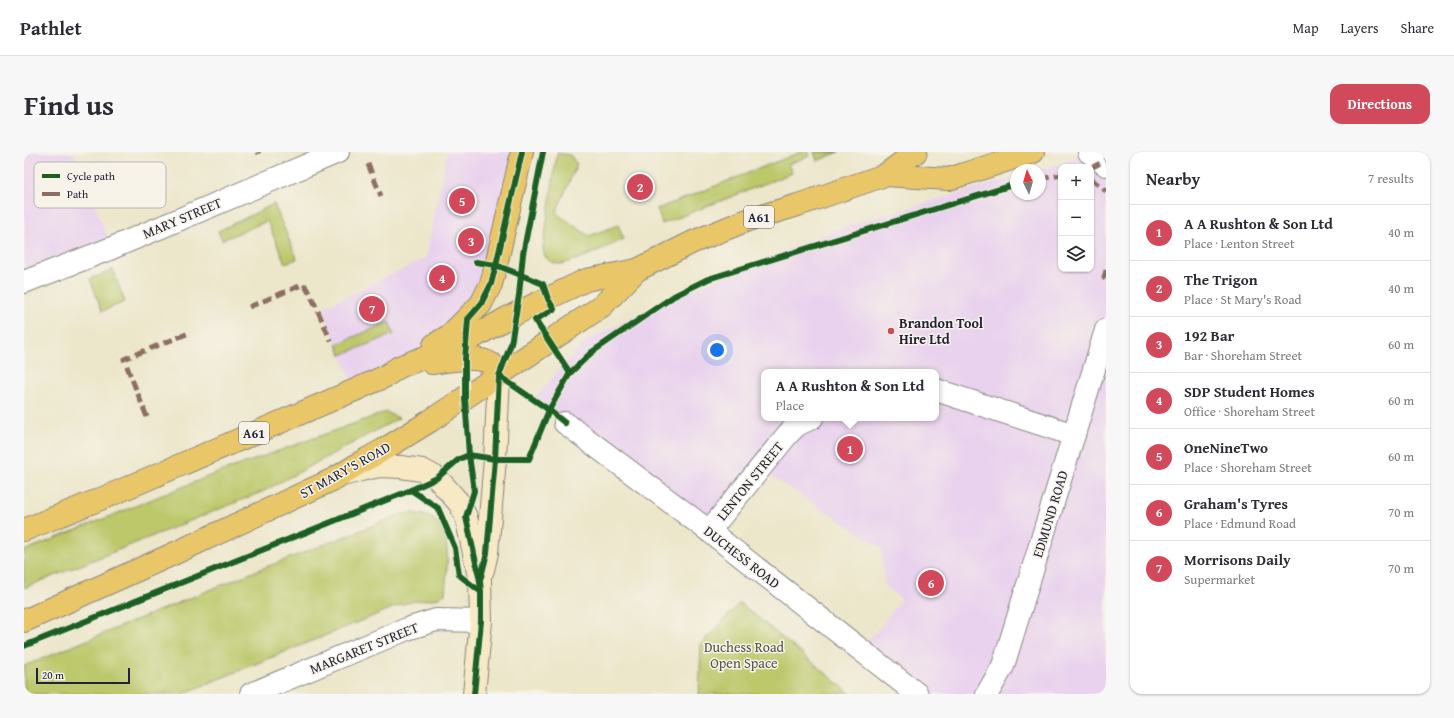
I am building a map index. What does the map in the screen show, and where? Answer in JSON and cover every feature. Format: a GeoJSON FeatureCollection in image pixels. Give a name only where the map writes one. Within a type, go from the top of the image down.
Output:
{"type":"FeatureCollection","features":[{"type":"Feature","properties":{"kind":"highway","name":"A61"},"geometry":{"type":"LineString","coordinates":[[399,367],[450,335],[481,304],[491,284],[522,152]]}},
{"type":"Feature","properties":{"kind":"highway","name":"ST MARY'S ROAD"},"geometry":{"type":"LineString","coordinates":[[24,530],[108,496],[356,390],[386,376],[399,367],[467,341],[507,318],[586,280],[637,270],[693,242],[745,221],[798,205],[885,175],[916,152]]}},
{"type":"Feature","properties":{"kind":"highway","name":"ST MARY'S ROAD"},"geometry":{"type":"LineString","coordinates":[[885,175],[949,179],[1033,152]]}},
{"type":"Feature","properties":{"kind":"highway","name":"ST MARY'S ROAD"},"geometry":{"type":"LineString","coordinates":[[24,621],[171,556],[334,479],[383,450],[499,376],[602,306],[637,270]]}},
{"type":"Feature","properties":{"kind":"highway","name":"A61"},"geometry":{"type":"LineString","coordinates":[[399,367],[465,359],[486,361],[494,367],[499,376]]}},
{"type":"Feature","properties":{"kind":"street","name":"MARY STREET"},"geometry":{"type":"LineString","coordinates":[[24,282],[112,248],[338,152]]}},
{"type":"Feature","properties":{"kind":"street"},"geometry":{"type":"LineString","coordinates":[[1089,152],[1106,165]]}},
{"type":"Feature","properties":{"kind":"street","name":"EDMUND ROAD"},"geometry":{"type":"LineString","coordinates":[[988,694],[1004,666],[1106,330]]}},
{"type":"Feature","properties":{"kind":"street"},"geometry":{"type":"LineString","coordinates":[[480,581],[487,552],[496,459],[499,376]]}},
{"type":"Feature","properties":{"kind":"street"},"geometry":{"type":"LineString","coordinates":[[939,391],[1074,434]]}},
{"type":"Feature","properties":{"kind":"street","name":"LENTON STREET"},"geometry":{"type":"LineString","coordinates":[[709,531],[788,434],[797,425],[806,421]]}},
{"type":"Feature","properties":{"kind":"street","name":"DUCHESS ROAD"},"geometry":{"type":"LineString","coordinates":[[565,423],[709,531],[917,694]]}},
{"type":"Feature","properties":{"kind":"street"},"geometry":{"type":"LineString","coordinates":[[334,479],[379,466],[422,470],[437,478],[460,504],[466,517],[480,581],[481,621],[474,694]]}},
{"type":"Feature","properties":{"kind":"street","name":"MARGARET STREET"},"geometry":{"type":"LineString","coordinates":[[251,694],[406,629],[436,620],[481,621]]}},
{"type":"Feature","properties":{"kind":"shaded area"},"geometry":{"type":"Polygon","coordinates":[[[24,152],[73,152],[77,162],[34,162],[34,208],[96,208],[112,248],[24,282],[24,152]]]}},
{"type":"Feature","properties":{"kind":"shaded area"},"geometry":{"type":"Polygon","coordinates":[[[447,152],[522,152],[505,228],[468,319],[355,390],[322,308],[426,258],[447,152]]]}},
{"type":"Feature","properties":{"kind":"shaded area"},"geometry":{"type":"Polygon","coordinates":[[[1088,152],[1106,152],[1106,694],[917,694],[859,649],[876,632],[902,599],[885,586],[881,547],[760,469],[709,531],[534,399],[585,341],[668,300],[843,227],[1010,179],[1010,200],[1046,200],[1046,168],[1068,161],[1088,152]]]}},
{"type":"Feature","properties":{"kind":"green space"},"geometry":{"type":"Polygon","coordinates":[[[801,152],[808,152],[810,156],[788,164],[792,173],[662,224],[657,209],[801,152]]]}},
{"type":"Feature","properties":{"kind":"green space"},"geometry":{"type":"Polygon","coordinates":[[[814,152],[839,152],[817,161],[814,152]]]}},
{"type":"Feature","properties":{"kind":"green space"},"geometry":{"type":"Polygon","coordinates":[[[557,153],[570,155],[577,164],[556,213],[589,236],[618,225],[624,239],[582,258],[559,264],[552,262],[545,257],[543,248],[557,153]]]}},
{"type":"Feature","properties":{"kind":"green space"},"geometry":{"type":"Polygon","coordinates":[[[274,204],[297,259],[285,263],[267,221],[222,240],[218,231],[274,204]]]}},
{"type":"Feature","properties":{"kind":"green space"},"geometry":{"type":"Polygon","coordinates":[[[113,270],[125,302],[102,311],[90,279],[113,270]]]}},
{"type":"Feature","properties":{"kind":"green space"},"geometry":{"type":"Polygon","coordinates":[[[389,322],[394,334],[341,355],[337,344],[389,322]]]}},
{"type":"Feature","properties":{"kind":"green space"},"geometry":{"type":"Polygon","coordinates":[[[386,412],[399,418],[264,491],[24,588],[24,551],[212,475],[386,412]]]}},
{"type":"Feature","properties":{"kind":"green space"},"geometry":{"type":"Polygon","coordinates":[[[410,513],[425,515],[436,521],[442,530],[446,542],[447,568],[445,594],[439,598],[410,602],[395,607],[182,694],[24,694],[24,666],[251,573],[402,514],[410,513]]]}},
{"type":"Feature","properties":{"kind":"green space","name":"Duchess Road Open Space"},"geometry":{"type":"Polygon","coordinates":[[[740,603],[851,694],[699,694],[701,644],[740,603]]]}},
{"type":"Feature","properties":{"kind":"marked path"},"geometry":{"type":"LineString","coordinates":[[1094,166],[1106,160]]}},
{"type":"Feature","properties":{"kind":"marked path"},"geometry":{"type":"LineString","coordinates":[[368,164],[381,196]]}},
{"type":"Feature","properties":{"kind":"marked path"},"geometry":{"type":"LineString","coordinates":[[1046,178],[1058,176]]}},
{"type":"Feature","properties":{"kind":"marked path"},"geometry":{"type":"LineString","coordinates":[[1094,181],[1106,191]]}},
{"type":"Feature","properties":{"kind":"marked path"},"geometry":{"type":"LineString","coordinates":[[1106,270],[1104,278],[1106,280]]}},
{"type":"Feature","properties":{"kind":"marked path"},"geometry":{"type":"LineString","coordinates":[[249,307],[304,284],[313,300],[331,341]]}},
{"type":"Feature","properties":{"kind":"marked path"},"geometry":{"type":"LineString","coordinates":[[147,417],[124,359],[189,333]]}},
{"type":"Feature","properties":{"kind":"cycle path"},"geometry":{"type":"LineString","coordinates":[[474,694],[481,621],[481,592],[466,517],[474,491],[469,455],[465,398],[465,359],[468,319],[481,304],[491,284],[522,152]]}},
{"type":"Feature","properties":{"kind":"cycle path"},"geometry":{"type":"LineString","coordinates":[[481,577],[487,553],[495,459],[499,376],[511,344],[519,295],[523,254],[543,152]]}},
{"type":"Feature","properties":{"kind":"cycle path"},"geometry":{"type":"LineString","coordinates":[[24,646],[411,490],[437,478],[459,459],[469,455],[495,459],[529,459],[549,410],[570,373],[592,352],[674,296],[708,279],[1010,186]]}},
{"type":"Feature","properties":{"kind":"cycle path"},"geometry":{"type":"LineString","coordinates":[[476,262],[496,265],[543,284],[548,299],[554,309],[535,320],[570,373]]}},
{"type":"Feature","properties":{"kind":"cycle path"},"geometry":{"type":"LineString","coordinates":[[499,376],[549,410],[565,423]]}},
{"type":"Feature","properties":{"kind":"cycle path"},"geometry":{"type":"LineString","coordinates":[[411,490],[438,508],[455,548],[459,575],[481,592]]}},
{"type":"Feature","properties":{"kind":"place","name":"The Trigon"},"geometry":{"type":"Point","coordinates":[640,187]}},
{"type":"Feature","properties":{"kind":"place","name":"OneNineTwo"},"geometry":{"type":"Point","coordinates":[462,201]}},
{"type":"Feature","properties":{"kind":"place","name":"192 Bar"},"geometry":{"type":"Point","coordinates":[471,241]}},
{"type":"Feature","properties":{"kind":"place","name":"SDP Student Homes"},"geometry":{"type":"Point","coordinates":[442,278]}},
{"type":"Feature","properties":{"kind":"place","name":"Morrisons Daily"},"geometry":{"type":"Point","coordinates":[372,309]}},
{"type":"Feature","properties":{"kind":"place","name":"Brandon Tool Hire Ltd"},"geometry":{"type":"Point","coordinates":[891,331]}},
{"type":"Feature","properties":{"kind":"place","name":"A A Rushton & Son Ltd"},"geometry":{"type":"Point","coordinates":[850,449]}},
{"type":"Feature","properties":{"kind":"place","name":"Graham's Tyres"},"geometry":{"type":"Point","coordinates":[931,583]}}]}
